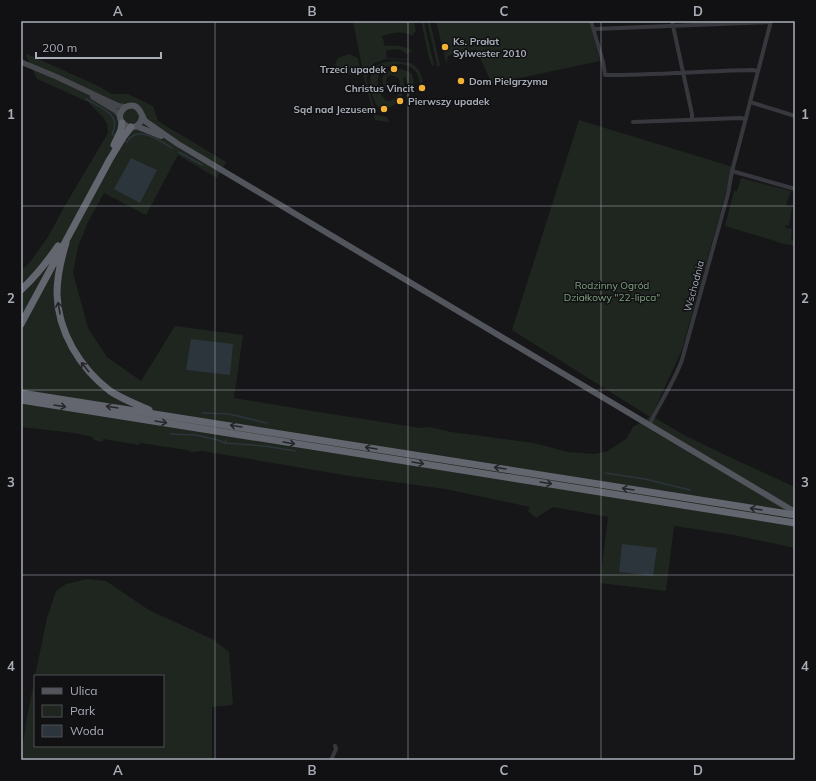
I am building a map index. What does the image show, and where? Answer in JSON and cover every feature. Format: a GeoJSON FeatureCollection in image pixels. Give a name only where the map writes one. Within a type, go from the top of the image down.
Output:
{"type":"FeatureCollection","features":[{"type":"Feature","properties":{"kind":"highway"},"geometry":{"type":"LineString","coordinates":[[21,315],[118,137],[121,119]]}},
{"type":"Feature","properties":{"kind":"highway"},"geometry":{"type":"LineString","coordinates":[[21,324],[113,154],[124,136],[134,127]]}},
{"type":"Feature","properties":{"kind":"highway"},"geometry":{"type":"LineString","coordinates":[[66,243],[59,270],[57,294],[63,326],[78,358],[88,371],[111,391],[128,401],[164,415]]}},
{"type":"Feature","properties":{"kind":"highway"},"geometry":{"type":"LineString","coordinates":[[21,290],[39,271],[58,246]]}},
{"type":"Feature","properties":{"kind":"highway"},"geometry":{"type":"LineString","coordinates":[[21,393],[795,513]]}},
{"type":"Feature","properties":{"kind":"highway"},"geometry":{"type":"LineString","coordinates":[[21,400],[795,522]]}},
{"type":"Feature","properties":{"kind":"main road"},"geometry":{"type":"LineString","coordinates":[[21,62],[119,106],[135,106],[140,110],[144,121],[175,142],[769,496],[795,513]]}},
{"type":"Feature","properties":{"kind":"main road"},"geometry":{"type":"LineString","coordinates":[[74,85],[116,111],[125,125],[144,128],[175,142]]}},
{"type":"Feature","properties":{"kind":"main road"},"geometry":{"type":"LineString","coordinates":[[121,119],[121,112],[126,107]]}},
{"type":"Feature","properties":{"kind":"main road"},"geometry":{"type":"LineString","coordinates":[[134,127],[140,123],[142,117]]}},
{"type":"Feature","properties":{"kind":"street"},"geometry":{"type":"LineString","coordinates":[[591,21],[603,62],[605,75],[758,71]]}},
{"type":"Feature","properties":{"kind":"street"},"geometry":{"type":"LineString","coordinates":[[594,29],[673,24],[770,21]]}},
{"type":"Feature","properties":{"kind":"street","name":"Wschodnia"},"geometry":{"type":"LineString","coordinates":[[649,425],[682,360],[728,194],[738,146],[770,21]]}},
{"type":"Feature","properties":{"kind":"street"},"geometry":{"type":"LineString","coordinates":[[673,24],[692,119]]}},
{"type":"Feature","properties":{"kind":"street"},"geometry":{"type":"LineString","coordinates":[[750,102],[795,116]]}},
{"type":"Feature","properties":{"kind":"street"},"geometry":{"type":"LineString","coordinates":[[634,122],[692,119],[746,119]]}},
{"type":"Feature","properties":{"kind":"street"},"geometry":{"type":"LineString","coordinates":[[732,171],[795,189]]}},
{"type":"Feature","properties":{"kind":"street"},"geometry":{"type":"LineString","coordinates":[[331,760],[336,746]]}},
{"type":"Feature","properties":{"kind":"green space"},"geometry":{"type":"Polygon","coordinates":[[[353,21],[414,21],[416,31],[412,36],[404,33],[393,33],[382,36],[385,46],[401,46],[414,53],[407,51],[409,53],[408,54],[401,50],[386,51],[387,58],[408,60],[386,59],[374,63],[366,78],[376,115],[387,117],[389,122],[375,120],[364,77],[353,21]]]}},
{"type":"Feature","properties":{"kind":"green space"},"geometry":{"type":"Polygon","coordinates":[[[421,21],[424,21],[434,65],[432,66],[429,58],[421,21]]]}},
{"type":"Feature","properties":{"kind":"green space"},"geometry":{"type":"Polygon","coordinates":[[[427,21],[430,21],[440,65],[438,67],[437,65],[427,21]]]}},
{"type":"Feature","properties":{"kind":"green space"},"geometry":{"type":"Polygon","coordinates":[[[436,21],[589,21],[600,61],[492,84],[476,49],[459,57],[455,54],[448,56],[446,62],[436,21]]]}},
{"type":"Feature","properties":{"kind":"green space","name":"Rodzinny Ogród Działkowy \"22-lipca\""},"geometry":{"type":"Polygon","coordinates":[[[25,53],[96,85],[112,94],[128,94],[153,106],[158,121],[226,162],[217,178],[178,155],[146,215],[104,193],[88,222],[78,247],[73,273],[88,328],[107,357],[141,381],[175,326],[243,335],[234,398],[318,412],[421,428],[430,427],[451,432],[534,443],[568,452],[595,454],[608,451],[627,438],[633,427],[650,417],[512,330],[579,120],[733,167],[682,350],[651,417],[652,416],[684,435],[723,454],[795,487],[795,548],[734,535],[674,526],[666,591],[600,583],[608,517],[553,507],[536,518],[528,511],[530,507],[445,489],[350,476],[202,451],[191,452],[187,450],[140,443],[139,445],[103,439],[102,442],[93,440],[93,437],[74,433],[21,427],[21,271],[30,262],[48,237],[108,133],[107,124],[103,117],[88,102],[37,79],[25,53]]]}},
{"type":"Feature","properties":{"kind":"green space"},"geometry":{"type":"Polygon","coordinates":[[[349,54],[358,58],[360,67],[359,74],[342,73],[335,65],[338,58],[349,54]]]}},
{"type":"Feature","properties":{"kind":"green space"},"geometry":{"type":"Polygon","coordinates":[[[394,61],[411,63],[419,70],[423,81],[422,86],[416,72],[406,65],[400,64],[388,66],[383,69],[378,83],[381,94],[387,101],[393,100],[400,89],[399,80],[395,76],[390,75],[387,77],[386,81],[391,90],[394,89],[394,93],[387,89],[383,84],[385,74],[390,70],[404,70],[412,74],[414,88],[412,93],[406,98],[408,85],[404,77],[404,89],[401,98],[394,105],[384,108],[383,111],[375,103],[371,90],[371,76],[376,66],[385,62],[394,61]]]}},
{"type":"Feature","properties":{"kind":"green space"},"geometry":{"type":"Polygon","coordinates":[[[741,178],[791,191],[786,205],[792,207],[789,226],[786,225],[785,227],[792,229],[791,240],[795,241],[795,246],[780,243],[725,226],[734,191],[737,191],[741,178]]]}},
{"type":"Feature","properties":{"kind":"green space"},"geometry":{"type":"Polygon","coordinates":[[[87,579],[106,581],[149,610],[214,640],[229,652],[233,705],[212,707],[212,760],[21,760],[26,722],[34,682],[34,747],[164,747],[164,675],[35,675],[47,618],[56,591],[66,584],[87,579]]]}},
{"type":"Feature","properties":{"kind":"water"},"geometry":{"type":"Polygon","coordinates":[[[131,158],[157,170],[140,203],[114,189],[131,158]]]}},
{"type":"Feature","properties":{"kind":"water"},"geometry":{"type":"Polygon","coordinates":[[[191,339],[233,344],[230,375],[186,370],[191,339]]]}},
{"type":"Feature","properties":{"kind":"water"},"geometry":{"type":"Polygon","coordinates":[[[622,544],[657,548],[653,576],[619,572],[622,544]]]}},
{"type":"Feature","properties":{"kind":"waterway"},"geometry":{"type":"LineString","coordinates":[[86,99],[108,112],[112,117],[114,121],[112,134],[114,135]]}},
{"type":"Feature","properties":{"kind":"waterway"},"geometry":{"type":"LineString","coordinates":[[125,141],[127,142],[131,137],[137,134],[142,134],[155,138],[172,148]]}},
{"type":"Feature","properties":{"kind":"waterway"},"geometry":{"type":"LineString","coordinates":[[179,152],[202,165]]}},
{"type":"Feature","properties":{"kind":"waterway"},"geometry":{"type":"LineString","coordinates":[[202,413],[229,414],[267,423]]}},
{"type":"Feature","properties":{"kind":"waterway"},"geometry":{"type":"LineString","coordinates":[[170,434],[196,435],[225,443],[226,440]]}},
{"type":"Feature","properties":{"kind":"waterway"},"geometry":{"type":"LineString","coordinates":[[225,443],[265,446],[295,451]]}},
{"type":"Feature","properties":{"kind":"waterway"},"geometry":{"type":"LineString","coordinates":[[605,473],[645,479],[690,490]]}},
{"type":"Feature","properties":{"kind":"place","name":"Ks. Prałat Sylwester 2010"},"geometry":{"type":"Point","coordinates":[445,47]}},
{"type":"Feature","properties":{"kind":"place","name":"Trzeci upadek"},"geometry":{"type":"Point","coordinates":[394,69]}},
{"type":"Feature","properties":{"kind":"place","name":"Dom Pielgrzyma"},"geometry":{"type":"Point","coordinates":[461,81]}},
{"type":"Feature","properties":{"kind":"place","name":"Christus Vincit"},"geometry":{"type":"Point","coordinates":[422,88]}},
{"type":"Feature","properties":{"kind":"place","name":"Pierwszy upadek"},"geometry":{"type":"Point","coordinates":[400,101]}},
{"type":"Feature","properties":{"kind":"place","name":"Sąd nad Jezusem"},"geometry":{"type":"Point","coordinates":[384,109]}}]}
